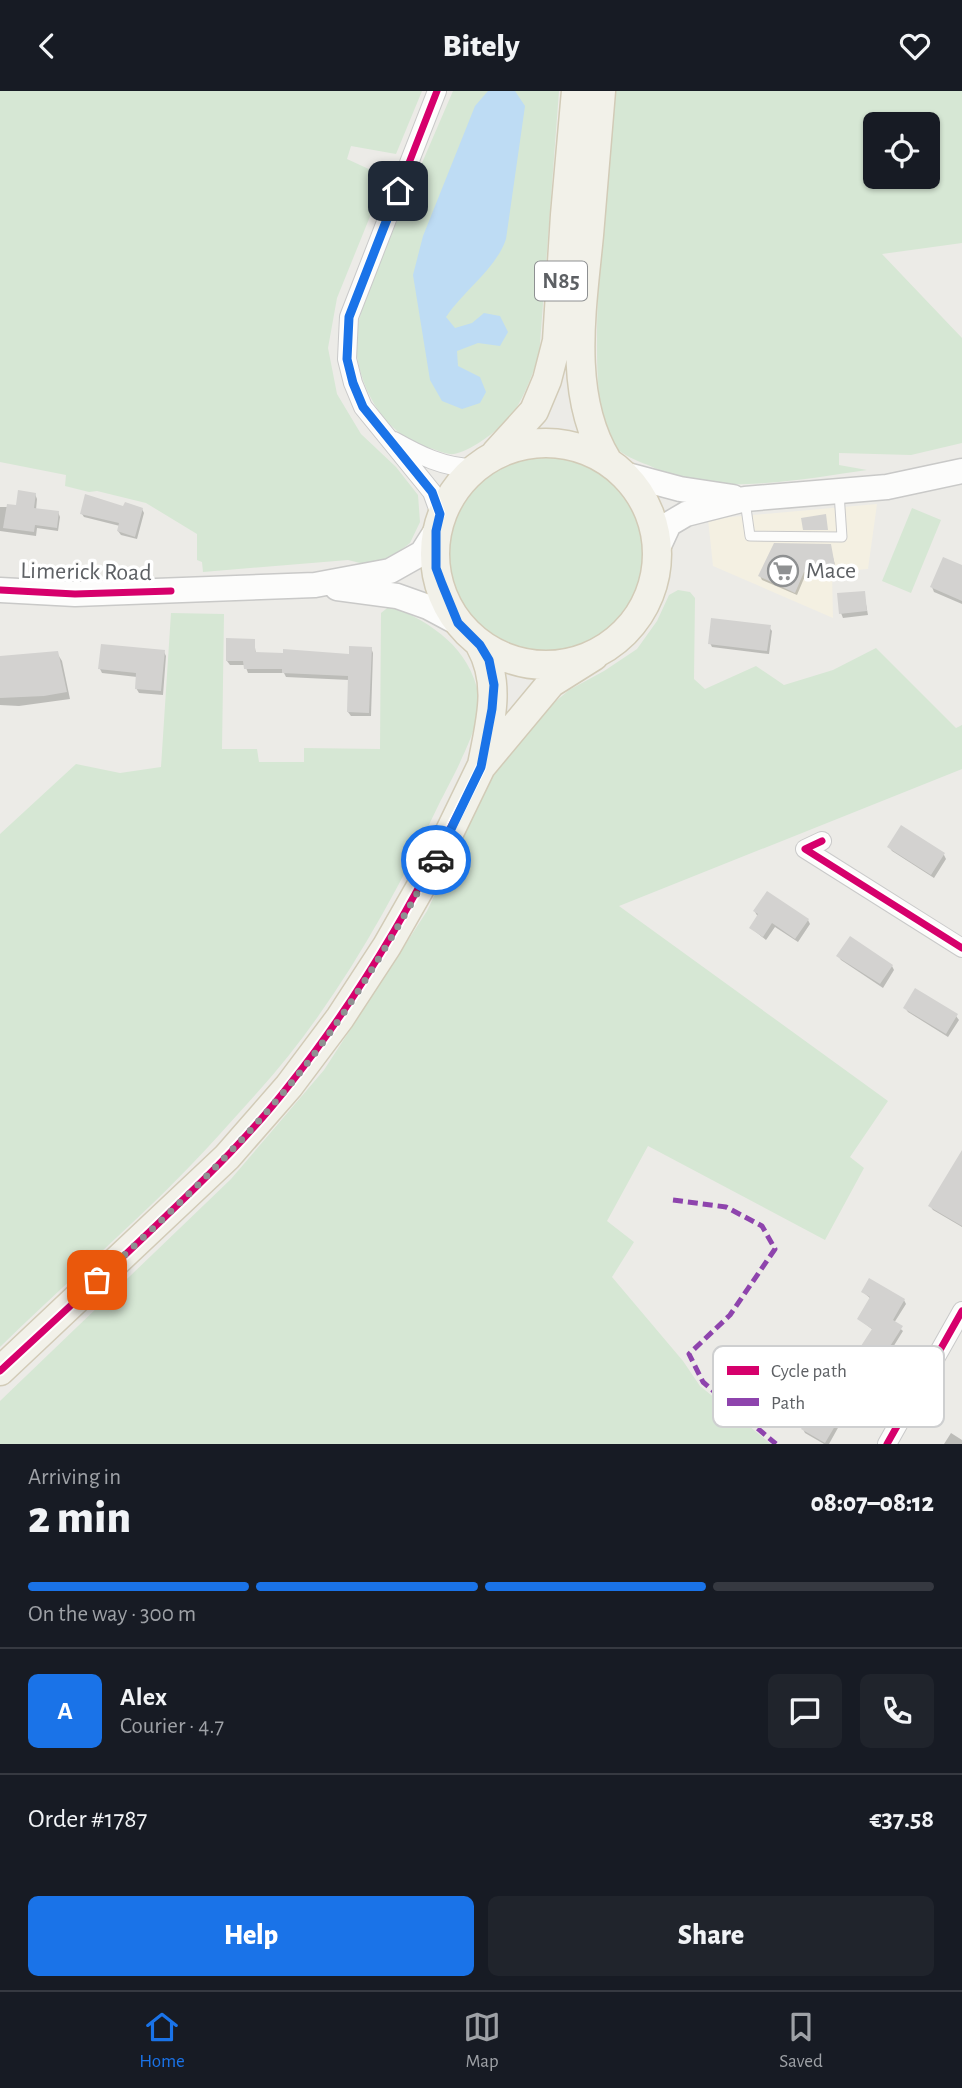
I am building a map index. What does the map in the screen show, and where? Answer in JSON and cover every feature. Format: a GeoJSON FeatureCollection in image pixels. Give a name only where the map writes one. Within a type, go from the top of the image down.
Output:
{"type":"FeatureCollection","features":[{"type":"Feature","properties":{"kind":"main road","name":"N85"},"geometry":{"type":"LineString","coordinates":[[481,767],[494,685],[489,660],[480,645],[458,623],[447,600],[436,568],[438,523],[455,491],[534,411],[547,380],[557,341],[576,91]]}},
{"type":"Feature","properties":{"kind":"main road","name":"N85"},"geometry":{"type":"LineString","coordinates":[[0,1371],[228,1157],[289,1086],[340,1018],[387,946],[436,860],[481,767],[551,683],[615,642],[643,608],[653,581],[657,550],[643,505],[594,439],[582,387],[582,317],[601,91]]}},
{"type":"Feature","properties":{"kind":"main road"},"geometry":{"type":"LineString","coordinates":[[485,461],[528,444],[551,442],[573,445],[616,467],[680,489],[745,499]]}},
{"type":"Feature","properties":{"kind":"main road"},"geometry":{"type":"LineString","coordinates":[[657,550],[669,524],[686,514],[745,499],[887,487],[962,471]]}},
{"type":"Feature","properties":{"kind":"main road"},"geometry":{"type":"LineString","coordinates":[[315,585],[390,571],[422,553],[438,523]]}},
{"type":"Feature","properties":{"kind":"main road"},"geometry":{"type":"LineString","coordinates":[[315,585],[397,596],[428,607],[458,623]]}},
{"type":"Feature","properties":{"kind":"main road","name":"Limerick Road"},"geometry":{"type":"LineString","coordinates":[[0,590],[88,593],[315,585]]}},
{"type":"Feature","properties":{"kind":"main road","name":"N85"},"geometry":{"type":"LineString","coordinates":[[480,645],[521,664],[546,667],[571,664],[594,656]]}},
{"type":"Feature","properties":{"kind":"street"},"geometry":{"type":"LineString","coordinates":[[437,91],[349,317],[347,359],[363,407],[432,492],[438,523]]}},
{"type":"Feature","properties":{"kind":"street"},"geometry":{"type":"LineString","coordinates":[[385,436],[420,456],[456,468],[485,461]]}},
{"type":"Feature","properties":{"kind":"street"},"geometry":{"type":"LineString","coordinates":[[822,841],[805,849],[962,948]]}},
{"type":"Feature","properties":{"kind":"street"},"geometry":{"type":"LineString","coordinates":[[942,1346],[962,1311]]}},
{"type":"Feature","properties":{"kind":"street"},"geometry":{"type":"LineString","coordinates":[[887,1444],[897,1427]]}},
{"type":"Feature","properties":{"kind":"lane"},"geometry":{"type":"LineString","coordinates":[[745,499],[750,536],[842,537],[839,491]]}},
{"type":"Feature","properties":{"kind":"shaded area"},"geometry":{"type":"Polygon","coordinates":[[[877,504],[868,569],[832,572],[833,618],[713,566],[708,519],[877,504]]]}},
{"type":"Feature","properties":{"kind":"green space"},"geometry":{"type":"Polygon","coordinates":[[[0,91],[422,91],[396,154],[351,146],[347,159],[386,177],[337,298],[328,348],[337,394],[361,434],[396,467],[418,495],[420,522],[410,543],[392,557],[364,564],[348,560],[203,572],[202,562],[197,560],[197,534],[146,503],[65,486],[66,475],[0,462],[0,91]]]}},
{"type":"Feature","properties":{"kind":"green space"},"geometry":{"type":"Polygon","coordinates":[[[453,91],[559,91],[539,357],[525,392],[510,416],[481,441],[452,454],[417,443],[390,424],[370,397],[359,365],[356,341],[369,286],[453,91]]]}},
{"type":"Feature","properties":{"kind":"green space"},"geometry":{"type":"Polygon","coordinates":[[[615,91],[962,91],[962,243],[882,254],[962,338],[962,443],[911,455],[839,453],[839,465],[867,470],[772,483],[699,482],[677,478],[631,458],[615,448],[604,425],[598,386],[597,335],[603,221],[615,91]]]}},
{"type":"Feature","properties":{"kind":"green space"},"geometry":{"type":"Polygon","coordinates":[[[546,458],[565,459],[583,465],[615,486],[636,518],[642,536],[642,574],[636,592],[615,624],[583,645],[565,651],[546,652],[527,651],[509,645],[477,624],[456,592],[450,574],[449,555],[450,536],[456,518],[477,486],[509,465],[527,459],[546,458]]]}},
{"type":"Feature","properties":{"kind":"green space"},"geometry":{"type":"Polygon","coordinates":[[[912,508],[941,520],[911,593],[882,581],[912,508]]]}},
{"type":"Feature","properties":{"kind":"green space"},"geometry":{"type":"Polygon","coordinates":[[[678,590],[690,592],[695,598],[694,679],[705,689],[756,666],[784,685],[833,670],[876,648],[956,728],[962,725],[962,769],[619,906],[888,1101],[850,1157],[864,1168],[825,1240],[648,1146],[607,1221],[634,1242],[612,1277],[683,1361],[700,1386],[713,1397],[713,1427],[750,1427],[771,1444],[0,1444],[0,1401],[231,1179],[324,1070],[427,911],[488,784],[508,750],[535,719],[569,690],[637,649],[657,621],[669,595],[678,590]]]}},
{"type":"Feature","properties":{"kind":"green space"},"geometry":{"type":"Polygon","coordinates":[[[391,605],[435,630],[458,651],[474,679],[479,696],[477,720],[472,735],[401,881],[335,992],[256,1094],[164,1193],[0,1347],[0,834],[76,764],[120,773],[161,767],[171,613],[224,614],[222,749],[257,749],[259,762],[304,762],[304,748],[380,749],[381,613],[391,605]]]}},
{"type":"Feature","properties":{"kind":"water"},"geometry":{"type":"Polygon","coordinates":[[[488,91],[515,91],[525,106],[506,239],[495,260],[446,317],[455,328],[472,323],[484,313],[500,316],[508,332],[500,346],[478,343],[457,351],[458,366],[480,377],[486,392],[480,403],[462,409],[442,401],[430,380],[413,275],[423,236],[475,106],[488,91]]]}},
{"type":"Feature","properties":{"kind":"building"},"geometry":{"type":"Polygon","coordinates":[[[18,490],[36,493],[34,508],[59,511],[57,528],[35,525],[34,532],[3,528],[7,504],[16,505],[18,490]]]}},
{"type":"Feature","properties":{"kind":"building"},"geometry":{"type":"Polygon","coordinates":[[[85,494],[123,506],[125,502],[143,508],[135,537],[117,531],[119,523],[80,514],[85,494]]]}},
{"type":"Feature","properties":{"kind":"building"},"geometry":{"type":"Polygon","coordinates":[[[826,514],[828,530],[803,530],[801,518],[826,514]]]}},
{"type":"Feature","properties":{"kind":"building"},"geometry":{"type":"Polygon","coordinates":[[[774,543],[831,544],[835,566],[804,572],[795,593],[758,576],[774,543]]]}},
{"type":"Feature","properties":{"kind":"building"},"geometry":{"type":"Polygon","coordinates":[[[943,557],[962,565],[962,601],[930,587],[943,557]]]}},
{"type":"Feature","properties":{"kind":"building"},"geometry":{"type":"Polygon","coordinates":[[[865,591],[867,611],[839,614],[837,593],[865,591]]]}},
{"type":"Feature","properties":{"kind":"building"},"geometry":{"type":"Polygon","coordinates":[[[711,618],[771,625],[767,651],[708,644],[711,618]]]}},
{"type":"Feature","properties":{"kind":"building"},"geometry":{"type":"Polygon","coordinates":[[[226,638],[255,639],[255,652],[283,653],[283,649],[349,654],[349,646],[372,647],[369,713],[347,712],[348,676],[282,673],[282,669],[244,669],[243,661],[226,661],[226,638]]]}},
{"type":"Feature","properties":{"kind":"building"},"geometry":{"type":"Polygon","coordinates":[[[101,644],[165,650],[161,691],[135,689],[136,673],[98,669],[101,644]]]}},
{"type":"Feature","properties":{"kind":"building"},"geometry":{"type":"Polygon","coordinates":[[[58,651],[67,692],[0,698],[0,656],[58,651]]]}},
{"type":"Feature","properties":{"kind":"building"},"geometry":{"type":"Polygon","coordinates":[[[901,825],[945,853],[931,875],[887,847],[901,825]]]}},
{"type":"Feature","properties":{"kind":"building"},"geometry":{"type":"Polygon","coordinates":[[[767,891],[809,919],[795,939],[772,923],[763,937],[749,928],[758,914],[753,911],[767,891]]]}},
{"type":"Feature","properties":{"kind":"building"},"geometry":{"type":"Polygon","coordinates":[[[850,936],[893,965],[880,984],[836,956],[850,936]]]}},
{"type":"Feature","properties":{"kind":"building"},"geometry":{"type":"Polygon","coordinates":[[[915,988],[958,1014],[946,1034],[903,1008],[915,988]]]}},
{"type":"Feature","properties":{"kind":"building"},"geometry":{"type":"Polygon","coordinates":[[[962,1150],[962,1226],[928,1206],[962,1150]]]}},
{"type":"Feature","properties":{"kind":"building"},"geometry":{"type":"Polygon","coordinates":[[[869,1278],[905,1299],[893,1320],[903,1326],[890,1346],[861,1346],[872,1329],[857,1319],[870,1297],[861,1292],[869,1278]]]}},
{"type":"Feature","properties":{"kind":"building"},"geometry":{"type":"Polygon","coordinates":[[[802,1427],[834,1427],[825,1443],[801,1429],[802,1427]]]}},
{"type":"Feature","properties":{"kind":"marked path"},"geometry":{"type":"LineString","coordinates":[[673,1200],[726,1207],[762,1226],[775,1249],[730,1315],[689,1354],[703,1382],[713,1390]]}},
{"type":"Feature","properties":{"kind":"marked path"},"geometry":{"type":"LineString","coordinates":[[756,1427],[776,1444]]}},
{"type":"Feature","properties":{"kind":"cycle path"},"geometry":{"type":"LineString","coordinates":[[437,91],[349,317],[347,359],[363,407],[432,492],[440,514]]}},
{"type":"Feature","properties":{"kind":"cycle path"},"geometry":{"type":"LineString","coordinates":[[0,590],[75,594],[171,591]]}},
{"type":"Feature","properties":{"kind":"cycle path"},"geometry":{"type":"LineString","coordinates":[[0,1371],[199,1184],[276,1102],[345,1009],[394,931],[481,767]]}},
{"type":"Feature","properties":{"kind":"cycle path"},"geometry":{"type":"LineString","coordinates":[[822,841],[805,849],[962,948]]}},
{"type":"Feature","properties":{"kind":"cycle path"},"geometry":{"type":"LineString","coordinates":[[942,1346],[962,1311]]}},
{"type":"Feature","properties":{"kind":"cycle path"},"geometry":{"type":"LineString","coordinates":[[887,1444],[897,1427]]}},
{"type":"Feature","properties":{"kind":"way so far"},"geometry":{"type":"LineString","coordinates":[[97,1280],[228,1157],[289,1086],[340,1018],[387,946],[436,860]]}},
{"type":"Feature","properties":{"kind":"place","name":"Mace"},"geometry":{"type":"Point","coordinates":[783,571]}},
{"type":"Feature","properties":{"kind":"route"},"geometry":{"type":"LineString","coordinates":[[398,191],[349,317],[347,359],[363,407],[432,492],[440,514],[436,531],[436,568],[458,623],[480,645],[489,660],[494,685],[481,767],[436,860]]}}]}
